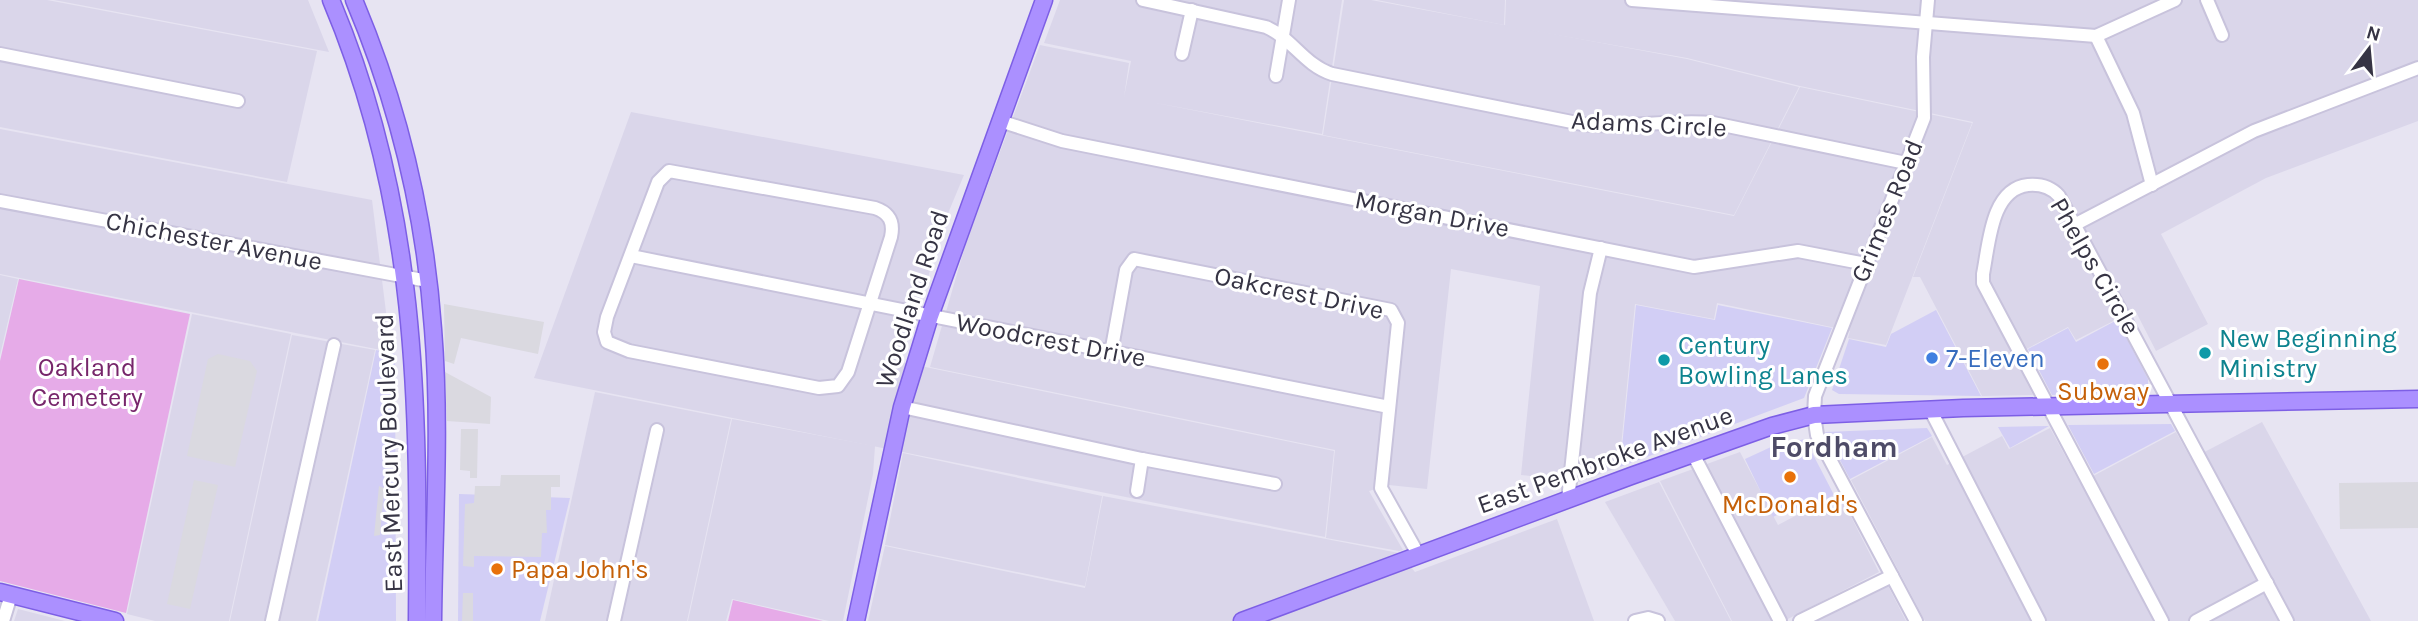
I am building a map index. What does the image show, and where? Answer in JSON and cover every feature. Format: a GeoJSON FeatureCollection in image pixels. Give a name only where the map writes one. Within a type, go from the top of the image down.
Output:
{"type":"FeatureCollection","features":[{"type":"Feature","properties":{"kind":"main road","name":"East Mercury Boulevard"},"geometry":{"type":"LineString","coordinates":[[331,0],[356,62],[375,125],[392,194],[406,277],[418,422],[417,621]]}},
{"type":"Feature","properties":{"kind":"main road","name":"East Mercury Boulevard"},"geometry":{"type":"LineString","coordinates":[[354,0],[393,110],[416,204],[428,281],[436,406],[433,621]]}},
{"type":"Feature","properties":{"kind":"main road","name":"Woodland Road"},"geometry":{"type":"LineString","coordinates":[[856,621],[902,407],[930,316],[1044,0]]}},
{"type":"Feature","properties":{"kind":"main road","name":"East Pembroke Avenue"},"geometry":{"type":"LineString","coordinates":[[1242,621],[1693,454],[1772,426],[1814,415],[2418,399]]}},
{"type":"Feature","properties":{"kind":"main road"},"geometry":{"type":"LineString","coordinates":[[6,594],[115,621]]}},
{"type":"Feature","properties":{"kind":"street","name":"Adams Circle"},"geometry":{"type":"LineString","coordinates":[[1143,0],[1260,25],[1281,35],[1314,67],[1353,78],[1583,124],[1616,126],[1680,121],[1713,123],[1906,163]]}},
{"type":"Feature","properties":{"kind":"street"},"geometry":{"type":"LineString","coordinates":[[1276,76],[1289,0]]}},
{"type":"Feature","properties":{"kind":"street"},"geometry":{"type":"LineString","coordinates":[[1633,0],[2096,36],[2175,0]]}},
{"type":"Feature","properties":{"kind":"street","name":"Grimes Road"},"geometry":{"type":"LineString","coordinates":[[1814,415],[1815,396],[1925,113],[1923,69],[1928,0]]}},
{"type":"Feature","properties":{"kind":"street"},"geometry":{"type":"LineString","coordinates":[[2207,0],[2222,36]]}},
{"type":"Feature","properties":{"kind":"street"},"geometry":{"type":"LineString","coordinates":[[1182,54],[1192,10]]}},
{"type":"Feature","properties":{"kind":"street"},"geometry":{"type":"LineString","coordinates":[[2096,36],[2133,113],[2152,185]]}},
{"type":"Feature","properties":{"kind":"street"},"geometry":{"type":"LineString","coordinates":[[0,54],[237,101]]}},
{"type":"Feature","properties":{"kind":"street"},"geometry":{"type":"LineString","coordinates":[[1353,78],[1354,63]]}},
{"type":"Feature","properties":{"kind":"street"},"geometry":{"type":"LineString","coordinates":[[2076,224],[2254,131],[2418,68]]}},
{"type":"Feature","properties":{"kind":"street","name":"Morgan Drive"},"geometry":{"type":"LineString","coordinates":[[1000,121],[1062,141],[1694,267],[1798,251],[1866,264]]}},
{"type":"Feature","properties":{"kind":"street"},"geometry":{"type":"LineString","coordinates":[[680,171],[875,208],[891,220],[891,237],[848,372],[838,386],[819,388],[629,351],[607,342],[604,325],[631,256],[658,182],[666,173],[680,171]]}},
{"type":"Feature","properties":{"kind":"street","name":"Phelps Circle"},"geometry":{"type":"LineString","coordinates":[[2162,621],[1983,283],[2000,204],[2019,187],[2042,186],[2054,191],[2076,224],[2287,621]]}},
{"type":"Feature","properties":{"kind":"street","name":"Chichester Avenue"},"geometry":{"type":"LineString","coordinates":[[0,201],[428,281]]}},
{"type":"Feature","properties":{"kind":"street"},"geometry":{"type":"LineString","coordinates":[[1568,500],[1590,293],[1601,248]]}},
{"type":"Feature","properties":{"kind":"street","name":"Woodcrest Drive"},"geometry":{"type":"LineString","coordinates":[[631,256],[1389,407]]}},
{"type":"Feature","properties":{"kind":"street","name":"Oakcrest Drive"},"geometry":{"type":"LineString","coordinates":[[1111,353],[1126,270],[1130,261],[1139,259],[1391,310],[1398,323],[1381,488],[1418,554]]}},
{"type":"Feature","properties":{"kind":"street"},"geometry":{"type":"LineString","coordinates":[[272,621],[334,345]]}},
{"type":"Feature","properties":{"kind":"street"},"geometry":{"type":"LineString","coordinates":[[902,407],[1142,459],[1275,484]]}},
{"type":"Feature","properties":{"kind":"street"},"geometry":{"type":"LineString","coordinates":[[1930,410],[2039,621]]}},
{"type":"Feature","properties":{"kind":"street"},"geometry":{"type":"LineString","coordinates":[[1814,415],[1817,435],[1916,621]]}},
{"type":"Feature","properties":{"kind":"street"},"geometry":{"type":"LineString","coordinates":[[614,621],[657,430]]}},
{"type":"Feature","properties":{"kind":"street"},"geometry":{"type":"LineString","coordinates":[[1693,454],[1780,621]]}},
{"type":"Feature","properties":{"kind":"street"},"geometry":{"type":"LineString","coordinates":[[1137,491],[1142,459]]}},
{"type":"Feature","properties":{"kind":"street"},"geometry":{"type":"LineString","coordinates":[[1800,621],[1892,576]]}},
{"type":"Feature","properties":{"kind":"street"},"geometry":{"type":"LineString","coordinates":[[2196,621],[2267,583]]}},
{"type":"Feature","properties":{"kind":"street"},"geometry":{"type":"LineString","coordinates":[[3,621],[6,594]]}},
{"type":"Feature","properties":{"kind":"street"},"geometry":{"type":"LineString","coordinates":[[1635,621],[1648,618],[1658,621]]}},
{"type":"Feature","properties":{"kind":"shaded area"},"geometry":{"type":"Polygon","coordinates":[[[0,0],[47,0],[317,51],[287,182],[0,127],[0,0]]]}},
{"type":"Feature","properties":{"kind":"shaded area"},"geometry":{"type":"Polygon","coordinates":[[[54,0],[308,0],[329,52],[54,0]]]}},
{"type":"Feature","properties":{"kind":"shaded area"},"geometry":{"type":"Polygon","coordinates":[[[1060,0],[1342,0],[1322,134],[1151,102],[1734,216],[1800,87],[1972,123],[1886,345],[1848,338],[1850,331],[1717,303],[1714,319],[1635,304],[1619,467],[1579,482],[1521,475],[1540,286],[1451,269],[1427,489],[1389,485],[1369,491],[1403,550],[1399,551],[1326,538],[1335,450],[930,367],[966,243],[1040,45],[1129,63],[1124,97],[1131,61],[1044,43],[1060,0]]]}},
{"type":"Feature","properties":{"kind":"shaded area"},"geometry":{"type":"Polygon","coordinates":[[[1344,0],[1371,0],[1687,59],[1799,87],[1734,215],[1323,135],[1344,0]]]}},
{"type":"Feature","properties":{"kind":"shaded area"},"geometry":{"type":"Polygon","coordinates":[[[1377,0],[1505,0],[1504,25],[1377,0]]]}},
{"type":"Feature","properties":{"kind":"shaded area"},"geometry":{"type":"Polygon","coordinates":[[[1506,0],[2418,0],[2418,121],[2266,178],[2161,234],[2208,324],[2156,351],[2135,310],[2076,340],[2068,327],[2013,356],[2033,395],[1982,396],[1920,277],[1913,277],[1973,122],[1800,86],[1687,58],[1505,26],[1506,0]]]}},
{"type":"Feature","properties":{"kind":"shaded area"},"geometry":{"type":"Polygon","coordinates":[[[631,112],[964,175],[949,211],[901,362],[1334,451],[1325,537],[534,378],[631,112]]]}},
{"type":"Feature","properties":{"kind":"shaded area"},"geometry":{"type":"Polygon","coordinates":[[[0,129],[372,200],[391,352],[0,274],[0,129]]]}},
{"type":"Feature","properties":{"kind":"shaded area"},"geometry":{"type":"Polygon","coordinates":[[[0,275],[18,279],[0,355],[0,275]]]}},
{"type":"Feature","properties":{"kind":"shaded area"},"geometry":{"type":"Polygon","coordinates":[[[444,304],[544,322],[538,354],[461,338],[454,364],[445,361],[444,304]]]}},
{"type":"Feature","properties":{"kind":"shaded area"},"geometry":{"type":"Polygon","coordinates":[[[1636,305],[1715,320],[1718,305],[1832,328],[1804,398],[1620,467],[1636,305]]]}},
{"type":"Feature","properties":{"kind":"shaded area"},"geometry":{"type":"Polygon","coordinates":[[[1936,310],[1981,396],[1839,394],[1832,390],[1849,339],[1886,347],[1891,334],[1936,310]]]}},
{"type":"Feature","properties":{"kind":"shaded area"},"geometry":{"type":"Polygon","coordinates":[[[192,314],[291,334],[229,621],[155,621],[127,614],[192,314]]]}},
{"type":"Feature","properties":{"kind":"shaded area"},"geometry":{"type":"Polygon","coordinates":[[[2117,320],[2148,379],[2148,388],[2140,392],[2052,395],[2028,349],[2068,328],[2076,342],[2117,320]]]}},
{"type":"Feature","properties":{"kind":"shaded area"},"geometry":{"type":"Polygon","coordinates":[[[292,335],[375,350],[316,621],[230,621],[292,335]]]}},
{"type":"Feature","properties":{"kind":"shaded area"},"geometry":{"type":"Polygon","coordinates":[[[376,350],[395,354],[396,621],[318,621],[376,350]]]}},
{"type":"Feature","properties":{"kind":"shaded area"},"geometry":{"type":"Polygon","coordinates":[[[218,354],[250,361],[257,371],[235,467],[187,456],[208,359],[218,354]]]}},
{"type":"Feature","properties":{"kind":"shaded area"},"geometry":{"type":"Polygon","coordinates":[[[445,372],[491,397],[490,424],[447,421],[445,372]]]}},
{"type":"Feature","properties":{"kind":"shaded area"},"geometry":{"type":"Polygon","coordinates":[[[595,392],[731,419],[687,621],[545,621],[595,392]]]}},
{"type":"Feature","properties":{"kind":"shaded area"},"geometry":{"type":"Polygon","coordinates":[[[732,419],[875,446],[873,474],[843,621],[829,621],[732,599],[726,621],[688,621],[732,419]]]}},
{"type":"Feature","properties":{"kind":"shaded area","name":"Fordham"},"geometry":{"type":"Polygon","coordinates":[[[2262,422],[2371,621],[1925,621],[1851,480],[1932,437],[1947,465],[2002,436],[2009,449],[2050,428],[2080,483],[2176,432],[2191,459],[2262,422]]]}},
{"type":"Feature","properties":{"kind":"shaded area"},"geometry":{"type":"Polygon","coordinates":[[[2171,424],[2175,431],[2094,474],[2068,425],[2171,424]]]}},
{"type":"Feature","properties":{"kind":"shaded area"},"geometry":{"type":"Polygon","coordinates":[[[2049,426],[2010,448],[1998,427],[2049,426]]]}},
{"type":"Feature","properties":{"kind":"shaded area"},"geometry":{"type":"Polygon","coordinates":[[[1927,428],[1932,436],[1850,479],[1825,432],[1927,428]]]}},
{"type":"Feature","properties":{"kind":"shaded area"},"geometry":{"type":"Polygon","coordinates":[[[461,429],[478,429],[477,478],[470,478],[470,471],[460,470],[461,429]]]}},
{"type":"Feature","properties":{"kind":"shaded area"},"geometry":{"type":"Polygon","coordinates":[[[1805,439],[1834,495],[1800,513],[1795,506],[1773,517],[1745,459],[1771,447],[1805,439]]]}},
{"type":"Feature","properties":{"kind":"shaded area"},"geometry":{"type":"Polygon","coordinates":[[[1740,452],[1778,525],[1839,493],[1879,572],[1784,621],[1732,621],[1660,481],[1740,452]]]}},
{"type":"Feature","properties":{"kind":"shaded area"},"geometry":{"type":"Polygon","coordinates":[[[903,453],[1102,496],[1085,586],[885,545],[903,453]]]}},
{"type":"Feature","properties":{"kind":"shaded area"},"geometry":{"type":"Polygon","coordinates":[[[501,475],[560,475],[560,487],[551,487],[551,510],[546,510],[547,533],[542,533],[541,557],[474,556],[474,567],[463,566],[465,504],[474,503],[475,486],[500,486],[501,475]]]}},
{"type":"Feature","properties":{"kind":"shaded area"},"geometry":{"type":"Polygon","coordinates":[[[194,480],[218,485],[190,609],[167,604],[194,480]]]}},
{"type":"Feature","properties":{"kind":"shaded area"},"geometry":{"type":"Polygon","coordinates":[[[1659,482],[1731,621],[1675,621],[1605,502],[1659,482]]]}},
{"type":"Feature","properties":{"kind":"shaded area"},"geometry":{"type":"Polygon","coordinates":[[[2418,482],[2418,528],[2340,529],[2339,483],[2418,482]]]}},
{"type":"Feature","properties":{"kind":"shaded area"},"geometry":{"type":"Polygon","coordinates":[[[379,486],[384,488],[380,535],[374,536],[379,486]]]}},
{"type":"Feature","properties":{"kind":"shaded area"},"geometry":{"type":"Polygon","coordinates":[[[459,494],[570,498],[540,621],[458,621],[459,494]]]}},
{"type":"Feature","properties":{"kind":"shaded area"},"geometry":{"type":"Polygon","coordinates":[[[1103,496],[1399,553],[1415,572],[1557,519],[1594,621],[868,621],[885,546],[1085,588],[1103,496]]]}},
{"type":"Feature","properties":{"kind":"shaded area"},"geometry":{"type":"Polygon","coordinates":[[[1887,584],[1906,621],[1817,621],[1887,584]]]}},
{"type":"Feature","properties":{"kind":"shaded area"},"geometry":{"type":"Polygon","coordinates":[[[463,593],[473,593],[473,621],[462,621],[463,593]]]}},
{"type":"Feature","properties":{"kind":"shaded area"},"geometry":{"type":"Polygon","coordinates":[[[18,609],[65,621],[14,621],[18,609]]]}},
{"type":"Feature","properties":{"kind":"green space","name":"Oakland Cemetery"},"geometry":{"type":"Polygon","coordinates":[[[19,279],[190,314],[126,613],[0,581],[0,361],[19,279]]]}},
{"type":"Feature","properties":{"kind":"green space"},"geometry":{"type":"Polygon","coordinates":[[[733,600],[823,621],[728,621],[733,600]]]}},
{"type":"Feature","properties":{"kind":"place","name":"New Beginning Ministry"},"geometry":{"type":"Point","coordinates":[2205,353]}},
{"type":"Feature","properties":{"kind":"place","name":"7-Eleven"},"geometry":{"type":"Point","coordinates":[1932,358]}},
{"type":"Feature","properties":{"kind":"place","name":"Century Bowling Lanes"},"geometry":{"type":"Point","coordinates":[1664,360]}},
{"type":"Feature","properties":{"kind":"place","name":"Subway"},"geometry":{"type":"Point","coordinates":[2103,364]}},
{"type":"Feature","properties":{"kind":"place","name":"McDonald's"},"geometry":{"type":"Point","coordinates":[1790,477]}},
{"type":"Feature","properties":{"kind":"place","name":"Papa John's"},"geometry":{"type":"Point","coordinates":[497,569]}},
{"type":"Feature","properties":{"kind":"district","name":"Fordham"},"geometry":{"type":"Point","coordinates":[1834,447]}}]}
